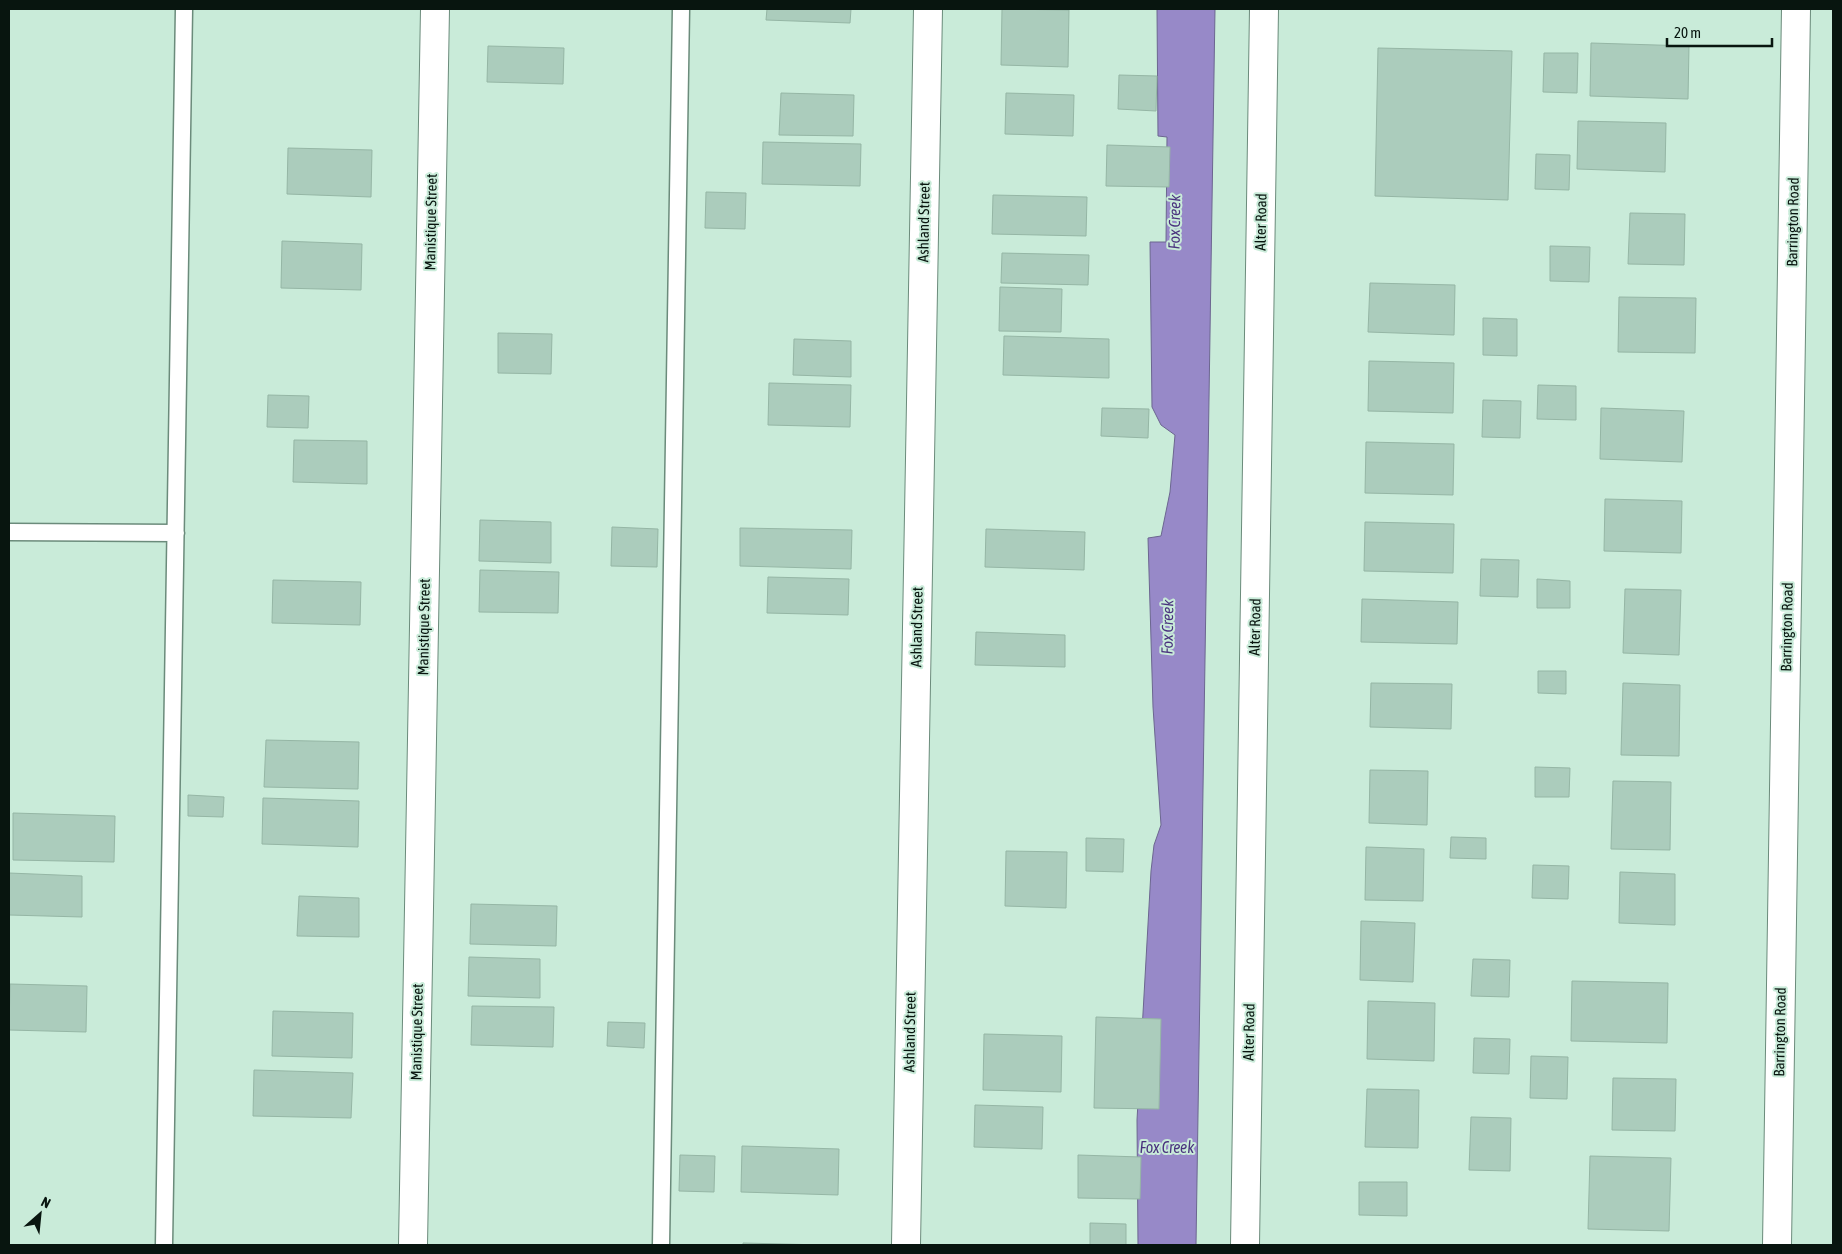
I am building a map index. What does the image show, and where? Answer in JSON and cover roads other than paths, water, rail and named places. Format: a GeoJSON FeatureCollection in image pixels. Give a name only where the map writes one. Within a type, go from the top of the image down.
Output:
{"type":"FeatureCollection","features":[{"type":"Feature","properties":{"kind":"street","name":"Manistique Street"},"geometry":{"type":"LineString","coordinates":[[413,1245],[435,9]]}},
{"type":"Feature","properties":{"kind":"street","name":"Ashland Street"},"geometry":{"type":"LineString","coordinates":[[906,1245],[928,9]]}},
{"type":"Feature","properties":{"kind":"street","name":"Alter Road"},"geometry":{"type":"LineString","coordinates":[[1245,1245],[1264,9]]}},
{"type":"Feature","properties":{"kind":"street","name":"Barrington Road"},"geometry":{"type":"LineString","coordinates":[[1777,1245],[1796,9]]}},
{"type":"Feature","properties":{"kind":"lane"},"geometry":{"type":"LineString","coordinates":[[164,1245],[184,9]]}},
{"type":"Feature","properties":{"kind":"lane"},"geometry":{"type":"LineString","coordinates":[[661,1245],[681,9]]}},
{"type":"Feature","properties":{"kind":"lane"},"geometry":{"type":"LineString","coordinates":[[9,532],[176,533]]}},
{"type":"Feature","properties":{"kind":"water","name":"Fox Creek"},"geometry":{"type":"Polygon","coordinates":[[[1157,9],[1215,9],[1196,1245],[1138,1245],[1137,1120],[1151,871],[1154,845],[1161,825],[1153,707],[1148,538],[1161,536],[1170,492],[1175,435],[1161,425],[1152,407],[1150,242],[1166,242],[1167,137],[1158,136],[1157,9]]]}}]}
